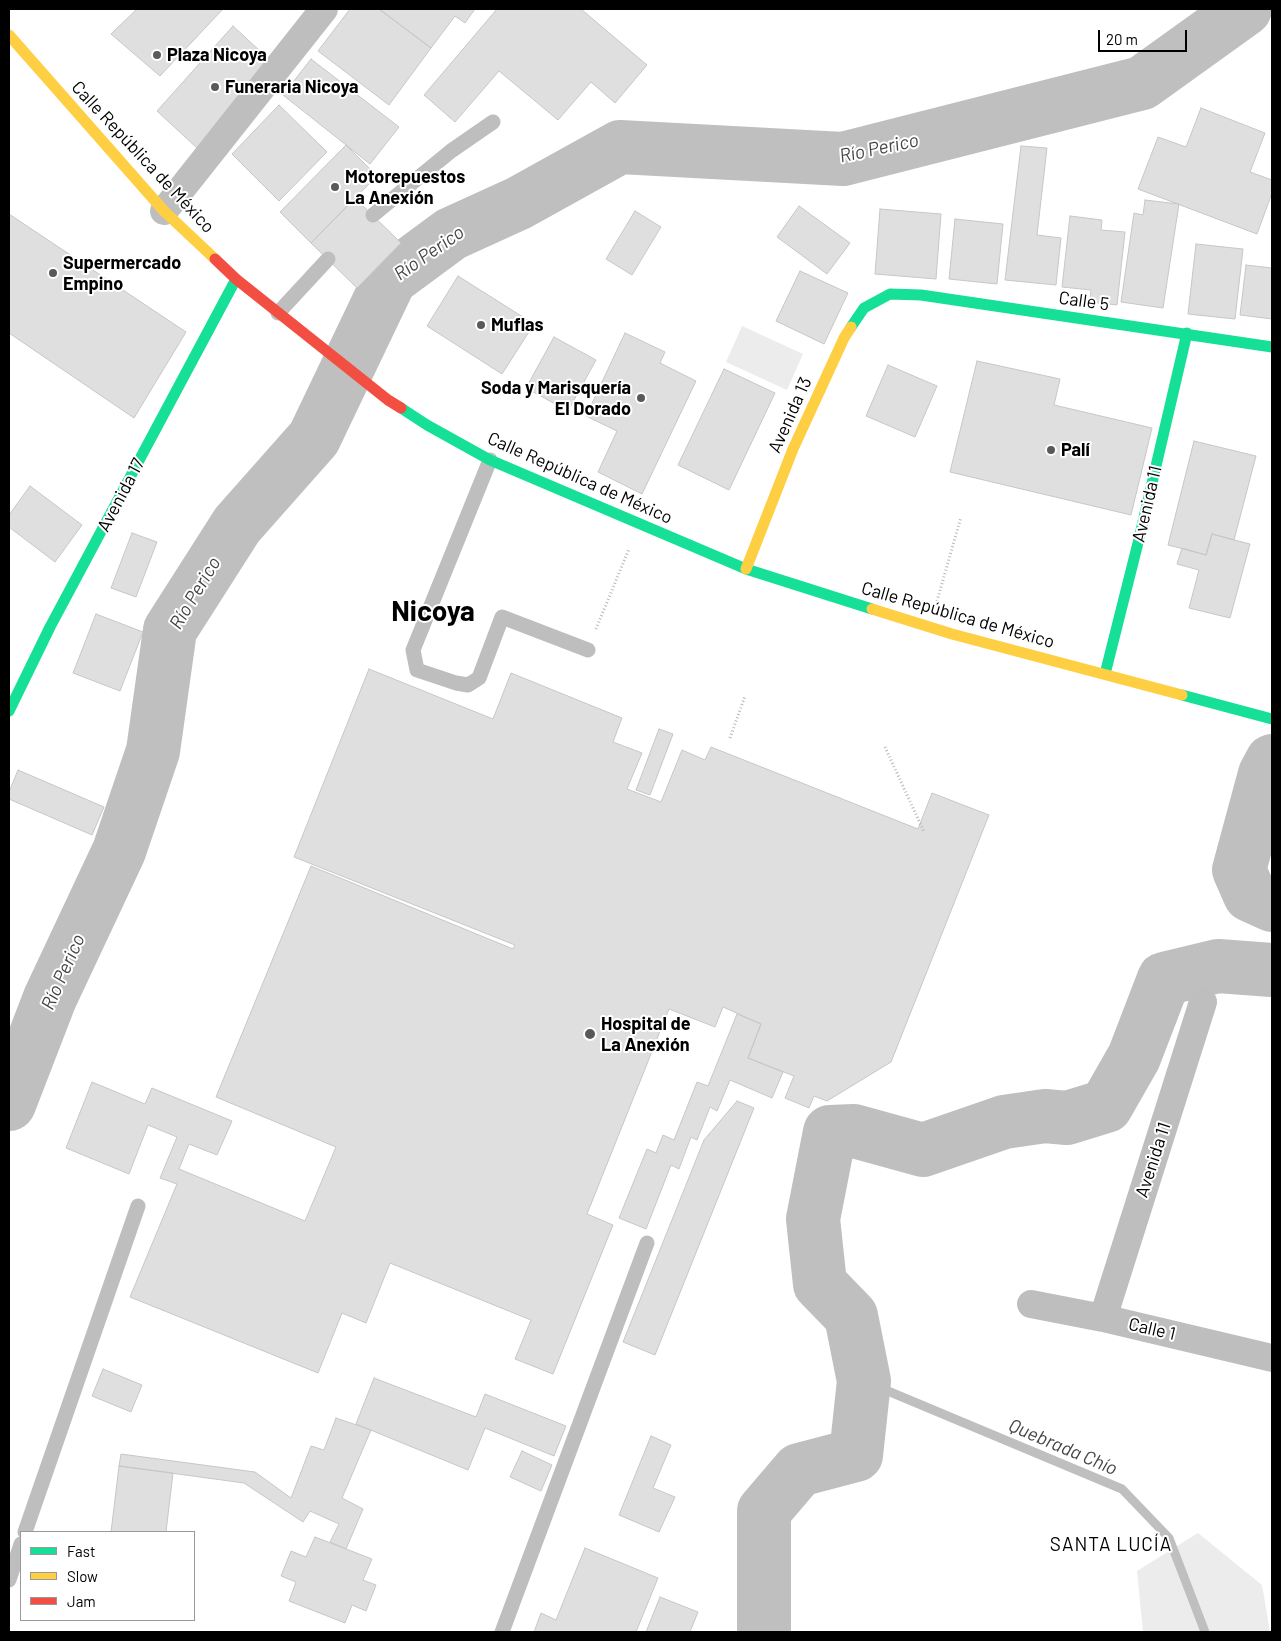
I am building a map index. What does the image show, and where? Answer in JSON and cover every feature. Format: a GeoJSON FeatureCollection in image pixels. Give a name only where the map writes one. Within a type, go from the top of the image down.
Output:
{"type":"FeatureCollection","features":[{"type":"Feature","properties":{"kind":"street"},"geometry":{"type":"LineString","coordinates":[[164,211],[324,9]]}},
{"type":"Feature","properties":{"kind":"street","name":"Calle República de México"},"geometry":{"type":"LineString","coordinates":[[9,36],[164,211],[236,280],[388,400],[427,425],[490,460],[746,569],[930,628],[1272,719]]}},
{"type":"Feature","properties":{"kind":"street","name":"Avenida 17"},"geometry":{"type":"LineString","coordinates":[[9,711],[50,627],[236,280]]}},
{"type":"Feature","properties":{"kind":"street","name":"Calle 5"},"geometry":{"type":"LineString","coordinates":[[890,294],[922,295],[1272,347]]}},
{"type":"Feature","properties":{"kind":"street","name":"Avenida 13"},"geometry":{"type":"LineString","coordinates":[[746,569],[794,449],[844,338],[864,308],[890,294]]}},
{"type":"Feature","properties":{"kind":"street","name":"Avenida 11"},"geometry":{"type":"LineString","coordinates":[[1105,674],[1187,333]]}},
{"type":"Feature","properties":{"kind":"street","name":"Avenida 11"},"geometry":{"type":"LineString","coordinates":[[1103,1318],[1203,1002]]}},
{"type":"Feature","properties":{"kind":"street","name":"Calle 1"},"geometry":{"type":"LineString","coordinates":[[1031,1304],[1103,1318],[1272,1358]]}},
{"type":"Feature","properties":{"kind":"lane"},"geometry":{"type":"LineString","coordinates":[[373,216],[451,152],[493,122]]}},
{"type":"Feature","properties":{"kind":"lane"},"geometry":{"type":"LineString","coordinates":[[278,313],[328,259]]}},
{"type":"Feature","properties":{"kind":"lane"},"geometry":{"type":"LineString","coordinates":[[490,460],[413,650],[417,670],[456,684],[468,685],[480,678],[502,617],[588,650]]}},
{"type":"Feature","properties":{"kind":"lane"},"geometry":{"type":"LineString","coordinates":[[25,1531],[138,1206]]}},
{"type":"Feature","properties":{"kind":"lane"},"geometry":{"type":"LineString","coordinates":[[502,1632],[647,1243]]}},
{"type":"Feature","properties":{"kind":"lane"},"geometry":{"type":"LineString","coordinates":[[9,1580],[20,1547]]}},
{"type":"Feature","properties":{"kind":"path"},"geometry":{"type":"LineString","coordinates":[[930,628],[961,517]]}},
{"type":"Feature","properties":{"kind":"path"},"geometry":{"type":"LineString","coordinates":[[588,650],[639,524]]}},
{"type":"Feature","properties":{"kind":"path"},"geometry":{"type":"LineString","coordinates":[[730,738],[745,696]]}},
{"type":"Feature","properties":{"kind":"path"},"geometry":{"type":"LineString","coordinates":[[885,747],[924,832]]}},
{"type":"Feature","properties":{"kind":"shaded area"},"geometry":{"type":"Polygon","coordinates":[[[742,326],[803,354],[787,390],[726,362],[742,326]]]}},
{"type":"Feature","properties":{"kind":"shaded area"},"geometry":{"type":"Polygon","coordinates":[[[1198,1533],[1262,1585],[1270,1632],[1143,1632],[1137,1571],[1198,1533]]]}},
{"type":"Feature","properties":{"kind":"building","name":"Plaza Nicoya"},"geometry":{"type":"Polygon","coordinates":[[[137,9],[223,9],[160,76],[111,34],[137,9]]]}},
{"type":"Feature","properties":{"kind":"building"},"geometry":{"type":"Polygon","coordinates":[[[350,9],[379,9],[431,48],[389,105],[318,51],[350,9]]]}},
{"type":"Feature","properties":{"kind":"building"},"geometry":{"type":"Polygon","coordinates":[[[379,9],[475,9],[465,23],[455,16],[431,48],[379,9]]]}},
{"type":"Feature","properties":{"kind":"building"},"geometry":{"type":"Polygon","coordinates":[[[497,9],[581,9],[647,65],[615,103],[591,82],[558,120],[499,71],[455,122],[424,95],[497,9]]]}},
{"type":"Feature","properties":{"kind":"building","name":"Funeraria Nicoya"},"geometry":{"type":"Polygon","coordinates":[[[233,26],[273,63],[197,148],[157,111],[233,26]]]}},
{"type":"Feature","properties":{"kind":"building"},"geometry":{"type":"Polygon","coordinates":[[[311,59],[399,127],[370,164],[283,95],[311,59]]]}},
{"type":"Feature","properties":{"kind":"building"},"geometry":{"type":"Polygon","coordinates":[[[279,105],[327,152],[279,201],[232,154],[279,105]]]}},
{"type":"Feature","properties":{"kind":"building"},"geometry":{"type":"Polygon","coordinates":[[[1201,108],[1265,133],[1250,172],[1272,180],[1272,193],[1257,234],[1138,189],[1158,137],[1186,147],[1201,108]]]}},
{"type":"Feature","properties":{"kind":"building","name":"Motorepuestos La Anexión"},"geometry":{"type":"Polygon","coordinates":[[[346,145],[377,176],[311,243],[280,212],[346,145]]]}},
{"type":"Feature","properties":{"kind":"building"},"geometry":{"type":"Polygon","coordinates":[[[1021,146],[1047,148],[1037,235],[1061,238],[1056,285],[1005,280],[1021,146]]]}},
{"type":"Feature","properties":{"kind":"building"},"geometry":{"type":"Polygon","coordinates":[[[355,198],[401,243],[357,288],[311,243],[355,198]]]}},
{"type":"Feature","properties":{"kind":"building"},"geometry":{"type":"Polygon","coordinates":[[[1145,200],[1179,204],[1163,308],[1121,302],[1134,213],[1143,215],[1145,200]]]}},
{"type":"Feature","properties":{"kind":"building"},"geometry":{"type":"Polygon","coordinates":[[[799,206],[850,243],[827,274],[777,237],[799,206]]]}},
{"type":"Feature","properties":{"kind":"building"},"geometry":{"type":"Polygon","coordinates":[[[880,209],[941,214],[936,279],[875,274],[880,209]]]}},
{"type":"Feature","properties":{"kind":"building"},"geometry":{"type":"Polygon","coordinates":[[[635,211],[661,227],[632,275],[606,259],[635,211]]]}},
{"type":"Feature","properties":{"kind":"building","name":"Supermercado Empino"},"geometry":{"type":"Polygon","coordinates":[[[9,214],[186,332],[134,418],[9,333],[9,214]]]}},
{"type":"Feature","properties":{"kind":"building"},"geometry":{"type":"Polygon","coordinates":[[[1070,216],[1102,220],[1101,230],[1125,232],[1117,305],[1090,302],[1091,290],[1062,287],[1070,216]]]}},
{"type":"Feature","properties":{"kind":"building"},"geometry":{"type":"Polygon","coordinates":[[[955,219],[1003,224],[997,284],[949,279],[955,219]]]}},
{"type":"Feature","properties":{"kind":"building"},"geometry":{"type":"Polygon","coordinates":[[[1196,244],[1243,249],[1235,319],[1188,314],[1196,244]]]}},
{"type":"Feature","properties":{"kind":"building"},"geometry":{"type":"Polygon","coordinates":[[[1246,265],[1272,268],[1272,319],[1240,315],[1246,265]]]}},
{"type":"Feature","properties":{"kind":"building"},"geometry":{"type":"Polygon","coordinates":[[[800,271],[848,293],[824,344],[776,321],[800,271]]]}},
{"type":"Feature","properties":{"kind":"building","name":"Muflas"},"geometry":{"type":"Polygon","coordinates":[[[458,276],[534,324],[502,374],[427,326],[458,276]]]}},
{"type":"Feature","properties":{"kind":"building","name":"Soda y Marisquería El Dorado"},"geometry":{"type":"Polygon","coordinates":[[[625,333],[665,352],[660,363],[696,381],[642,494],[598,472],[617,431],[586,416],[625,333]]]}},
{"type":"Feature","properties":{"kind":"building"},"geometry":{"type":"Polygon","coordinates":[[[554,337],[596,360],[568,411],[526,388],[554,337]]]}},
{"type":"Feature","properties":{"kind":"building","name":"Palí"},"geometry":{"type":"Polygon","coordinates":[[[977,361],[1060,379],[1054,405],[1152,428],[1131,515],[950,472],[977,361]]]}},
{"type":"Feature","properties":{"kind":"building"},"geometry":{"type":"Polygon","coordinates":[[[888,365],[937,386],[915,437],[866,416],[888,365]]]}},
{"type":"Feature","properties":{"kind":"building"},"geometry":{"type":"Polygon","coordinates":[[[724,369],[775,393],[729,490],[678,465],[724,369]]]}},
{"type":"Feature","properties":{"kind":"building"},"geometry":{"type":"Polygon","coordinates":[[[1194,441],[1256,456],[1234,540],[1212,534],[1206,555],[1168,545],[1194,441]]]}},
{"type":"Feature","properties":{"kind":"building"},"geometry":{"type":"Polygon","coordinates":[[[30,486],[82,525],[55,562],[9,527],[9,515],[30,486]]]}},
{"type":"Feature","properties":{"kind":"building"},"geometry":{"type":"Polygon","coordinates":[[[132,533],[157,542],[136,597],[111,588],[132,533]]]}},
{"type":"Feature","properties":{"kind":"building"},"geometry":{"type":"Polygon","coordinates":[[[1212,534],[1250,544],[1230,618],[1189,608],[1199,570],[1177,564],[1182,548],[1206,555],[1212,534]]]}},
{"type":"Feature","properties":{"kind":"building"},"geometry":{"type":"Polygon","coordinates":[[[96,614],[143,632],[120,691],[73,673],[96,614]]]}},
{"type":"Feature","properties":{"kind":"building"},"geometry":{"type":"Polygon","coordinates":[[[369,669],[493,719],[511,673],[622,718],[613,742],[642,753],[627,789],[661,802],[682,750],[705,760],[711,747],[918,829],[932,793],[989,815],[891,1062],[827,1101],[814,1096],[809,1108],[785,1098],[794,1076],[748,1058],[761,1024],[723,1007],[715,1027],[669,1009],[587,1214],[613,1225],[553,1374],[515,1359],[531,1320],[390,1263],[366,1323],[342,1313],[318,1373],[130,1297],[177,1184],[160,1178],[177,1137],[148,1125],[129,1174],[66,1148],[92,1082],[145,1104],[152,1088],[232,1121],[217,1155],[189,1144],[179,1169],[305,1221],[336,1147],[216,1097],[311,866],[513,949],[515,945],[294,857],[369,669]]]}},
{"type":"Feature","properties":{"kind":"building"},"geometry":{"type":"Polygon","coordinates":[[[659,729],[673,734],[650,795],[636,790],[659,729]]]}},
{"type":"Feature","properties":{"kind":"building"},"geometry":{"type":"Polygon","coordinates":[[[18,770],[104,807],[92,835],[9,799],[9,792],[18,770]]]}},
{"type":"Feature","properties":{"kind":"building"},"geometry":{"type":"Polygon","coordinates":[[[737,1014],[761,1024],[748,1058],[783,1072],[772,1098],[730,1080],[717,1111],[710,1107],[697,1140],[691,1137],[679,1169],[671,1165],[646,1229],[619,1218],[647,1149],[656,1153],[663,1135],[674,1140],[697,1082],[708,1086],[737,1014]]]}},
{"type":"Feature","properties":{"kind":"building"},"geometry":{"type":"Polygon","coordinates":[[[737,1101],[754,1108],[655,1355],[623,1342],[704,1140],[737,1101]]]}},
{"type":"Feature","properties":{"kind":"building"},"geometry":{"type":"Polygon","coordinates":[[[103,1369],[142,1385],[131,1412],[92,1396],[103,1369]]]}},
{"type":"Feature","properties":{"kind":"building"},"geometry":{"type":"Polygon","coordinates":[[[374,1378],[476,1417],[485,1394],[566,1426],[554,1456],[485,1428],[468,1470],[356,1424],[374,1378]]]}},
{"type":"Feature","properties":{"kind":"building"},"geometry":{"type":"Polygon","coordinates":[[[336,1418],[371,1430],[342,1498],[363,1509],[346,1549],[330,1542],[339,1524],[310,1511],[303,1522],[244,1483],[119,1466],[121,1454],[255,1472],[291,1498],[311,1446],[324,1450],[336,1418]]]}},
{"type":"Feature","properties":{"kind":"building"},"geometry":{"type":"Polygon","coordinates":[[[651,1436],[671,1445],[653,1488],[675,1497],[659,1532],[619,1515],[651,1436]]]}},
{"type":"Feature","properties":{"kind":"building"},"geometry":{"type":"Polygon","coordinates":[[[522,1451],[552,1465],[541,1491],[510,1477],[522,1451]]]}},
{"type":"Feature","properties":{"kind":"building"},"geometry":{"type":"Polygon","coordinates":[[[119,1466],[173,1473],[166,1531],[111,1531],[119,1466]]]}},
{"type":"Feature","properties":{"kind":"building"},"geometry":{"type":"Polygon","coordinates":[[[315,1537],[372,1559],[363,1580],[376,1585],[366,1611],[352,1605],[345,1623],[289,1601],[296,1582],[281,1576],[291,1551],[306,1557],[315,1537]]]}},
{"type":"Feature","properties":{"kind":"building"},"geometry":{"type":"Polygon","coordinates":[[[585,1548],[658,1578],[636,1632],[534,1632],[541,1613],[556,1620],[585,1548]]]}},
{"type":"Feature","properties":{"kind":"building"},"geometry":{"type":"Polygon","coordinates":[[[660,1597],[698,1612],[690,1632],[646,1632],[660,1597]]]}},
{"type":"Feature","properties":{"kind":"waterway","name":"Río Perico"},"geometry":{"type":"LineString","coordinates":[[9,1104],[50,998],[119,851],[153,751],[170,630],[237,525],[314,438],[390,279],[451,234],[519,203],[620,147],[843,159],[1142,83],[1245,9]]}},
{"type":"Feature","properties":{"kind":"waterway"},"geometry":{"type":"LineString","coordinates":[[1272,761],[1265,774],[1239,870],[1250,895],[1272,905]]}},
{"type":"Feature","properties":{"kind":"waterway"},"geometry":{"type":"LineString","coordinates":[[764,1632],[764,1511],[799,1470],[856,1455],[864,1381],[851,1316],[820,1284],[813,1219],[830,1132],[854,1131],[923,1150],[1004,1122],[1045,1116],[1067,1118],[1106,1106],[1134,1057],[1164,979],[1218,966],[1272,970]]}},
{"type":"Feature","properties":{"kind":"waterway","name":"Quebrada Chío"},"geometry":{"type":"LineString","coordinates":[[864,1381],[1122,1489],[1169,1538],[1205,1632]]}},
{"type":"Feature","properties":{"kind":"traffic: fast"},"geometry":{"type":"LineString","coordinates":[[9,711],[50,627],[236,279]]}},
{"type":"Feature","properties":{"kind":"traffic: fast"},"geometry":{"type":"LineString","coordinates":[[851,327],[864,308],[890,294],[921,295],[1272,347]]}},
{"type":"Feature","properties":{"kind":"traffic: fast"},"geometry":{"type":"LineString","coordinates":[[1105,674],[1187,333]]}},
{"type":"Feature","properties":{"kind":"traffic: fast"},"geometry":{"type":"LineString","coordinates":[[401,408],[427,425],[490,460],[746,569],[872,609]]}},
{"type":"Feature","properties":{"kind":"traffic: fast"},"geometry":{"type":"LineString","coordinates":[[1182,695],[1272,719]]}},
{"type":"Feature","properties":{"kind":"traffic: slow"},"geometry":{"type":"LineString","coordinates":[[9,35],[164,211],[215,259]]}},
{"type":"Feature","properties":{"kind":"traffic: slow"},"geometry":{"type":"LineString","coordinates":[[746,569],[793,449],[844,338],[851,327]]}},
{"type":"Feature","properties":{"kind":"traffic: slow"},"geometry":{"type":"LineString","coordinates":[[872,609],[952,634],[1182,695]]}},
{"type":"Feature","properties":{"kind":"traffic: jam"},"geometry":{"type":"LineString","coordinates":[[215,259],[236,279],[388,400],[401,408]]}},
{"type":"Feature","properties":{"kind":"place","name":"Plaza Nicoya"},"geometry":{"type":"Point","coordinates":[157,55]}},
{"type":"Feature","properties":{"kind":"place","name":"Funeraria Nicoya"},"geometry":{"type":"Point","coordinates":[215,87]}},
{"type":"Feature","properties":{"kind":"place","name":"Motorepuestos La Anexión"},"geometry":{"type":"Point","coordinates":[335,187]}},
{"type":"Feature","properties":{"kind":"place","name":"Supermercado Empino"},"geometry":{"type":"Point","coordinates":[53,273]}},
{"type":"Feature","properties":{"kind":"place","name":"Muflas"},"geometry":{"type":"Point","coordinates":[481,325]}},
{"type":"Feature","properties":{"kind":"place","name":"Soda y Marisquería El Dorado"},"geometry":{"type":"Point","coordinates":[641,398]}},
{"type":"Feature","properties":{"kind":"place","name":"Palí"},"geometry":{"type":"Point","coordinates":[1051,450]}},
{"type":"Feature","properties":{"kind":"place","name":"Hospital de La Anexión"},"geometry":{"type":"Point","coordinates":[590,1034]}},
{"type":"Feature","properties":{"kind":"district","name":"Nicoya"},"geometry":{"type":"Point","coordinates":[433,612]}},
{"type":"Feature","properties":{"kind":"district","name":"SANTA LUCÍA"},"geometry":{"type":"Point","coordinates":[1111,1545]}}]}
